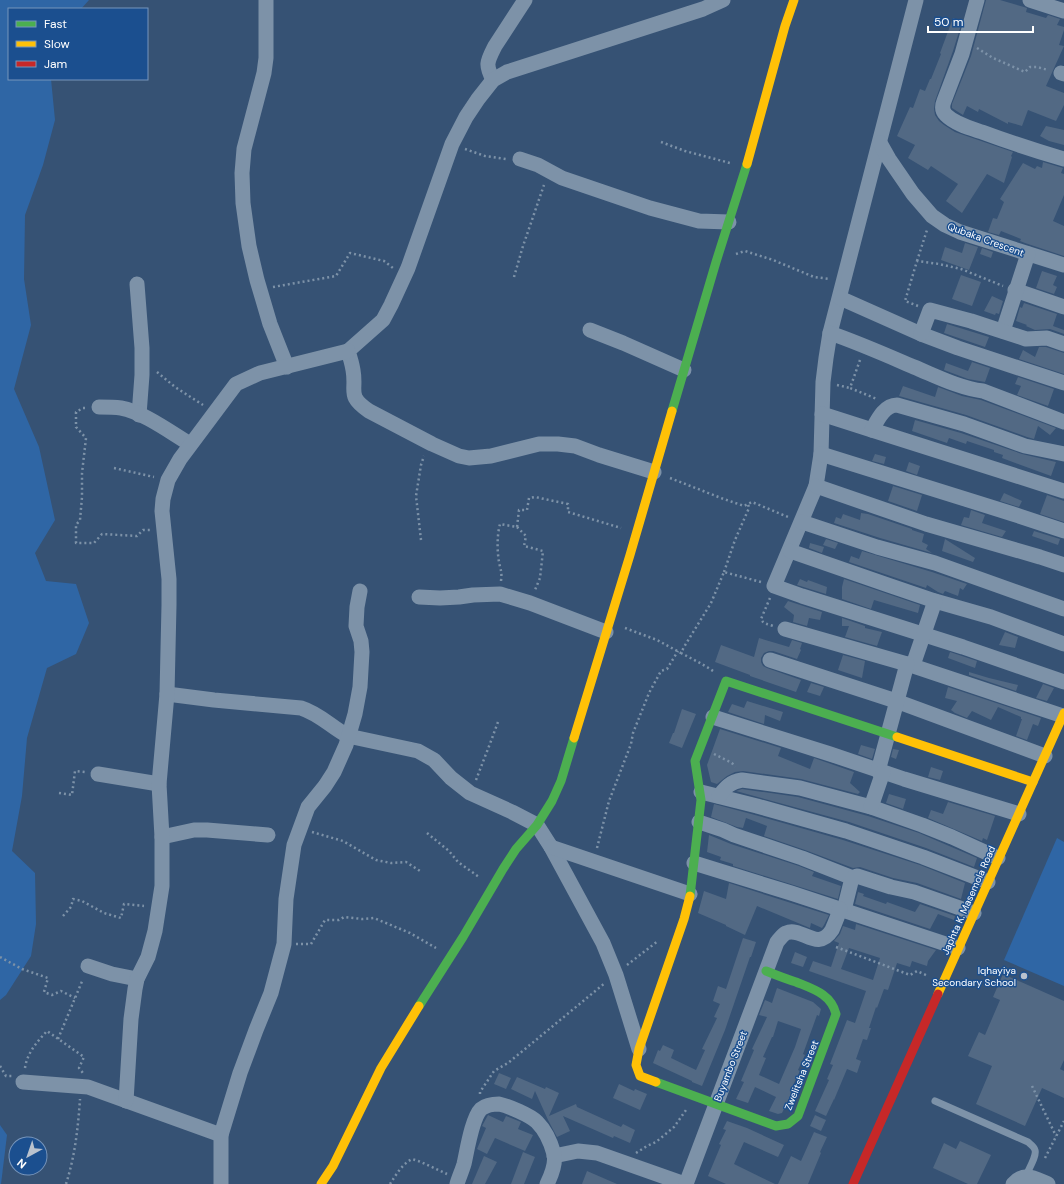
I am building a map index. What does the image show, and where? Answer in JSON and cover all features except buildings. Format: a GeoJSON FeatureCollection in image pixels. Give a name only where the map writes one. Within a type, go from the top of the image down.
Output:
{"type":"FeatureCollection","features":[{"type":"Feature","properties":{"kind":"street"},"geometry":{"type":"LineString","coordinates":[[266,0],[266,58],[264,73],[244,149],[242,173],[243,203],[249,246],[259,290],[270,324],[287,367]]}},
{"type":"Feature","properties":{"kind":"street"},"geometry":{"type":"LineString","coordinates":[[493,80],[487,66],[491,54],[525,0]]}},
{"type":"Feature","properties":{"kind":"street"},"geometry":{"type":"LineString","coordinates":[[126,1101],[131,1019],[135,989],[137,979],[148,957],[155,931],[162,886],[162,837],[159,784],[167,694],[169,579],[162,511],[163,499],[168,480],[190,444],[236,384],[260,373],[348,351],[383,320],[405,276],[452,144],[466,117],[493,80],[507,72],[703,9],[723,0]]}},
{"type":"Feature","properties":{"kind":"street"},"geometry":{"type":"LineString","coordinates":[[321,1184],[333,1166],[381,1068],[493,885],[516,849],[537,825],[562,781],[719,252],[746,168],[785,26],[794,0]]}},
{"type":"Feature","properties":{"kind":"street"},"geometry":{"type":"LineString","coordinates":[[916,0],[830,333],[823,382],[821,454],[816,486],[774,586],[810,599],[923,634],[1064,682]]}},
{"type":"Feature","properties":{"kind":"street"},"geometry":{"type":"LineString","coordinates":[[977,0],[965,44],[942,107],[943,112],[946,116],[970,128],[1064,159]]}},
{"type":"Feature","properties":{"kind":"street"},"geometry":{"type":"LineString","coordinates":[[1030,0],[1064,11]]}},
{"type":"Feature","properties":{"kind":"street","name":"Qubaka Crescent"},"geometry":{"type":"LineString","coordinates":[[880,143],[913,194],[932,216],[960,232],[1064,265]]}},
{"type":"Feature","properties":{"kind":"street"},"geometry":{"type":"LineString","coordinates":[[520,159],[538,165],[562,178],[650,208],[699,221],[729,222]]}},
{"type":"Feature","properties":{"kind":"street"},"geometry":{"type":"LineString","coordinates":[[1003,331],[1015,290],[1028,254]]}},
{"type":"Feature","properties":{"kind":"street"},"geometry":{"type":"LineString","coordinates":[[137,284],[142,348],[139,415]]}},
{"type":"Feature","properties":{"kind":"street"},"geometry":{"type":"LineString","coordinates":[[1015,290],[1064,307]]}},
{"type":"Feature","properties":{"kind":"street"},"geometry":{"type":"LineString","coordinates":[[840,298],[921,334],[958,348],[1064,383]]}},
{"type":"Feature","properties":{"kind":"street"},"geometry":{"type":"LineString","coordinates":[[921,334],[930,310],[951,315],[1026,339],[1047,338],[1064,344]]}},
{"type":"Feature","properties":{"kind":"street"},"geometry":{"type":"LineString","coordinates":[[590,330],[624,343],[684,370]]}},
{"type":"Feature","properties":{"kind":"street"},"geometry":{"type":"LineString","coordinates":[[830,333],[969,389],[989,393],[1064,422]]}},
{"type":"Feature","properties":{"kind":"street"},"geometry":{"type":"LineString","coordinates":[[348,351],[353,370],[354,396],[357,401],[369,411],[428,442],[459,456],[469,458],[491,456],[539,444],[558,444],[575,446],[654,472]]}},
{"type":"Feature","properties":{"kind":"street"},"geometry":{"type":"LineString","coordinates":[[872,430],[881,415],[892,405],[897,405],[964,424],[1025,446],[1064,454]]}},
{"type":"Feature","properties":{"kind":"street"},"geometry":{"type":"LineString","coordinates":[[99,407],[122,408],[156,423],[190,444]]}},
{"type":"Feature","properties":{"kind":"street"},"geometry":{"type":"LineString","coordinates":[[822,414],[1064,492]]}},
{"type":"Feature","properties":{"kind":"street"},"geometry":{"type":"LineString","coordinates":[[821,454],[1064,531]]}},
{"type":"Feature","properties":{"kind":"street"},"geometry":{"type":"LineString","coordinates":[[816,486],[926,524],[1064,565]]}},
{"type":"Feature","properties":{"kind":"street"},"geometry":{"type":"LineString","coordinates":[[802,522],[877,547],[934,563],[1064,609]]}},
{"type":"Feature","properties":{"kind":"street"},"geometry":{"type":"LineString","coordinates":[[790,550],[935,601],[991,617],[1064,644]]}},
{"type":"Feature","properties":{"kind":"street"},"geometry":{"type":"LineString","coordinates":[[221,1184],[221,1135],[240,1073],[271,993],[284,944],[286,899],[294,844],[308,807],[334,772],[346,745],[355,714],[360,687],[362,652],[361,641],[356,626],[356,607],[360,591]]}},
{"type":"Feature","properties":{"kind":"street"},"geometry":{"type":"LineString","coordinates":[[419,597],[440,598],[500,594],[608,627]]}},
{"type":"Feature","properties":{"kind":"street"},"geometry":{"type":"LineString","coordinates":[[871,808],[887,734],[896,701],[935,601]]}},
{"type":"Feature","properties":{"kind":"street"},"geometry":{"type":"LineString","coordinates":[[785,629],[910,664],[1063,715]]}},
{"type":"Feature","properties":{"kind":"street"},"geometry":{"type":"LineString","coordinates":[[770,660],[896,701],[1045,756]]}},
{"type":"Feature","properties":{"kind":"street"},"geometry":{"type":"LineString","coordinates":[[639,1048],[684,920],[690,894],[699,822],[701,792],[695,768],[695,761],[726,681],[1033,782]]}},
{"type":"Feature","properties":{"kind":"street"},"geometry":{"type":"LineString","coordinates":[[167,694],[301,708],[312,712],[348,736],[418,751],[425,754],[434,760],[451,778],[470,793],[537,825],[551,847],[603,943],[616,975],[639,1048]]}},
{"type":"Feature","properties":{"kind":"street","name":"Japhta K. Masemola Road"},"geometry":{"type":"LineString","coordinates":[[853,1184],[1063,715]]}},
{"type":"Feature","properties":{"kind":"street"},"geometry":{"type":"LineString","coordinates":[[713,717],[830,754],[880,772],[1018,814]]}},
{"type":"Feature","properties":{"kind":"street"},"geometry":{"type":"LineString","coordinates":[[98,774],[159,784]]}},
{"type":"Feature","properties":{"kind":"street"},"geometry":{"type":"LineString","coordinates":[[719,796],[730,784],[735,781],[742,780],[800,788],[871,808],[922,825],[998,858]]}},
{"type":"Feature","properties":{"kind":"street"},"geometry":{"type":"LineString","coordinates":[[701,792],[846,831],[923,857],[988,882]]}},
{"type":"Feature","properties":{"kind":"street"},"geometry":{"type":"LineString","coordinates":[[699,822],[802,858],[853,878],[861,876],[891,887],[914,892],[974,913]]}},
{"type":"Feature","properties":{"kind":"street"},"geometry":{"type":"LineString","coordinates":[[162,837],[194,830],[268,836]]}},
{"type":"Feature","properties":{"kind":"street"},"geometry":{"type":"LineString","coordinates":[[551,847],[690,894]]}},
{"type":"Feature","properties":{"kind":"street"},"geometry":{"type":"LineString","coordinates":[[694,863],[842,909],[958,948]]}},
{"type":"Feature","properties":{"kind":"street"},"geometry":{"type":"LineString","coordinates":[[816,940],[823,938],[831,931],[842,909],[853,878]]}},
{"type":"Feature","properties":{"kind":"street","name":"Buyambo Street"},"geometry":{"type":"LineString","coordinates":[[686,1184],[775,947],[782,936],[787,932],[816,940]]}},
{"type":"Feature","properties":{"kind":"street"},"geometry":{"type":"LineString","coordinates":[[88,966],[112,974],[137,979]]}},
{"type":"Feature","properties":{"kind":"street","name":"Zwelitsha Street"},"geometry":{"type":"LineString","coordinates":[[639,1048],[636,1065],[640,1076],[776,1126],[789,1124],[798,1116],[836,1014],[835,1008],[826,996],[819,991],[766,971]]}},
{"type":"Feature","properties":{"kind":"street"},"geometry":{"type":"LineString","coordinates":[[23,1082],[81,1086],[94,1089],[221,1135]]}},
{"type":"Feature","properties":{"kind":"street"},"geometry":{"type":"LineString","coordinates":[[460,1176],[474,1122],[478,1114],[487,1106],[500,1104],[526,1114],[537,1122],[547,1136],[554,1156],[551,1175],[547,1184]]}},
{"type":"Feature","properties":{"kind":"street"},"geometry":{"type":"LineString","coordinates":[[554,1156],[570,1152],[587,1151],[598,1153],[686,1184]]}},
{"type":"Feature","properties":{"kind":"street"},"geometry":{"type":"LineString","coordinates":[[1013,1184],[1020,1178],[1037,1180]]}},
{"type":"Feature","properties":{"kind":"lane"},"geometry":{"type":"LineString","coordinates":[[935,1101],[1028,1142],[1035,1150],[1037,1180]]}},
{"type":"Feature","properties":{"kind":"path"},"geometry":{"type":"LineString","coordinates":[[965,44],[980,49],[993,58],[1025,72],[1030,67],[1037,67],[1063,74]]}},
{"type":"Feature","properties":{"kind":"path"},"geometry":{"type":"LineString","coordinates":[[660,142],[684,151],[746,168]]}},
{"type":"Feature","properties":{"kind":"path"},"geometry":{"type":"LineString","coordinates":[[452,144],[485,156],[502,159],[520,159]]}},
{"type":"Feature","properties":{"kind":"path"},"geometry":{"type":"LineString","coordinates":[[514,277],[527,232],[550,171]]}},
{"type":"Feature","properties":{"kind":"path"},"geometry":{"type":"LineString","coordinates":[[930,310],[905,301],[932,216]]}},
{"type":"Feature","properties":{"kind":"path"},"geometry":{"type":"LineString","coordinates":[[719,252],[731,256],[745,251],[773,260],[814,277],[844,280]]}},
{"type":"Feature","properties":{"kind":"path"},"geometry":{"type":"LineString","coordinates":[[259,290],[336,276],[350,253],[384,261],[405,276]]}},
{"type":"Feature","properties":{"kind":"path"},"geometry":{"type":"LineString","coordinates":[[917,262],[939,264],[961,270],[1015,290]]}},
{"type":"Feature","properties":{"kind":"path"},"geometry":{"type":"LineString","coordinates":[[865,346],[850,388],[892,405]]}},
{"type":"Feature","properties":{"kind":"path"},"geometry":{"type":"LineString","coordinates":[[142,359],[175,387],[194,400],[216,412]]}},
{"type":"Feature","properties":{"kind":"path"},"geometry":{"type":"LineString","coordinates":[[99,407],[82,408],[76,412],[76,427],[86,438],[82,473],[80,520],[76,525],[76,543],[94,543],[102,534],[137,536],[143,530],[163,530]]}},
{"type":"Feature","properties":{"kind":"path"},"geometry":{"type":"LineString","coordinates":[[420,540],[416,496],[421,465],[428,442]]}},
{"type":"Feature","properties":{"kind":"path"},"geometry":{"type":"LineString","coordinates":[[114,468],[168,480]]}},
{"type":"Feature","properties":{"kind":"path"},"geometry":{"type":"LineString","coordinates":[[654,472],[744,506],[752,502],[802,522]]}},
{"type":"Feature","properties":{"kind":"path"},"geometry":{"type":"LineString","coordinates":[[517,527],[519,510],[527,510],[529,498],[535,498],[568,504],[568,512],[636,533]]}},
{"type":"Feature","properties":{"kind":"path"},"geometry":{"type":"LineString","coordinates":[[681,653],[711,603],[748,508],[748,504]]}},
{"type":"Feature","properties":{"kind":"path"},"geometry":{"type":"LineString","coordinates":[[500,594],[502,571],[498,546],[500,524],[517,527],[526,536],[524,546],[543,551],[540,578],[530,603]]}},
{"type":"Feature","properties":{"kind":"path"},"geometry":{"type":"LineString","coordinates":[[724,572],[774,586],[762,616],[762,621],[785,629]]}},
{"type":"Feature","properties":{"kind":"path"},"geometry":{"type":"LineString","coordinates":[[608,627],[657,640],[704,665],[726,681]]}},
{"type":"Feature","properties":{"kind":"path"},"geometry":{"type":"LineString","coordinates":[[594,862],[609,801],[631,744],[633,733],[649,693],[661,671],[667,669],[678,651]]}},
{"type":"Feature","properties":{"kind":"path"},"geometry":{"type":"LineString","coordinates":[[470,793],[480,771],[498,722]]}},
{"type":"Feature","properties":{"kind":"path"},"geometry":{"type":"LineString","coordinates":[[697,755],[715,754],[732,763],[742,780]]}},
{"type":"Feature","properties":{"kind":"path"},"geometry":{"type":"LineString","coordinates":[[59,793],[72,794],[75,771],[98,774]]}},
{"type":"Feature","properties":{"kind":"path"},"geometry":{"type":"LineString","coordinates":[[300,828],[343,841],[376,860],[406,862],[420,871]]}},
{"type":"Feature","properties":{"kind":"path"},"geometry":{"type":"LineString","coordinates":[[427,833],[450,851],[458,862],[468,870],[493,885]]}},
{"type":"Feature","properties":{"kind":"path"},"geometry":{"type":"LineString","coordinates":[[63,916],[71,908],[73,899],[82,900],[104,913],[121,918],[124,904],[159,908]]}},
{"type":"Feature","properties":{"kind":"path"},"geometry":{"type":"LineString","coordinates":[[284,944],[311,944],[325,920],[339,920],[344,917],[362,919],[374,918],[410,932],[450,957]]}},
{"type":"Feature","properties":{"kind":"path"},"geometry":{"type":"LineString","coordinates":[[482,1109],[480,1092],[494,1071],[508,1063],[661,938]]}},
{"type":"Feature","properties":{"kind":"path"},"geometry":{"type":"LineString","coordinates":[[816,940],[910,975],[917,971],[943,983]]}},
{"type":"Feature","properties":{"kind":"path"},"geometry":{"type":"LineString","coordinates":[[0,957],[22,969],[48,978],[44,992],[52,995],[61,991],[75,998]]}},
{"type":"Feature","properties":{"kind":"path"},"geometry":{"type":"LineString","coordinates":[[58,1039],[88,966]]}},
{"type":"Feature","properties":{"kind":"path"},"geometry":{"type":"LineString","coordinates":[[23,1082],[25,1065],[29,1054],[35,1044],[47,1031],[84,1057],[79,1068],[84,1074],[81,1086],[77,1138],[66,1184]]}},
{"type":"Feature","properties":{"kind":"path"},"geometry":{"type":"LineString","coordinates":[[1032,1086],[1056,1136]]}},
{"type":"Feature","properties":{"kind":"path"},"geometry":{"type":"LineString","coordinates":[[628,1163],[635,1153],[656,1142],[674,1127],[696,1096]]}},
{"type":"Feature","properties":{"kind":"path"},"geometry":{"type":"LineString","coordinates":[[1037,1180],[1064,1121]]}},
{"type":"Feature","properties":{"kind":"path"},"geometry":{"type":"LineString","coordinates":[[390,1184],[402,1166],[412,1159],[460,1176]]}},
{"type":"Feature","properties":{"kind":"shaded area"},"geometry":{"type":"Polygon","coordinates":[[[0,0],[89,0],[82,8],[8,8],[8,80],[51,80],[55,120],[43,165],[25,215],[24,279],[31,325],[14,389],[39,447],[55,520],[35,553],[46,581],[76,584],[89,623],[76,654],[47,668],[27,738],[22,796],[12,851],[35,873],[36,924],[31,956],[6,995],[0,1000],[0,0]]]}},
{"type":"Feature","properties":{"kind":"shaded area"},"geometry":{"type":"Polygon","coordinates":[[[1057,838],[1064,842],[1064,986],[1004,960],[1057,838]]]}},
{"type":"Feature","properties":{"kind":"shaded area"},"geometry":{"type":"Polygon","coordinates":[[[0,1125],[7,1135],[1,1184],[0,1184],[0,1125]]]}},
{"type":"Feature","properties":{"kind":"traffic: fast"},"geometry":{"type":"LineString","coordinates":[[672,411],[747,164]]}},
{"type":"Feature","properties":{"kind":"traffic: fast"},"geometry":{"type":"LineString","coordinates":[[690,896],[701,800],[695,761],[726,681],[897,737]]}},
{"type":"Feature","properties":{"kind":"traffic: fast"},"geometry":{"type":"LineString","coordinates":[[419,1006],[463,937],[503,869],[516,849],[537,825],[552,801],[561,781],[574,738]]}},
{"type":"Feature","properties":{"kind":"traffic: fast"},"geometry":{"type":"LineString","coordinates":[[656,1082],[776,1126],[788,1124],[798,1116],[836,1014],[834,1007],[826,997],[820,993],[766,971]]}},
{"type":"Feature","properties":{"kind":"traffic: slow"},"geometry":{"type":"LineString","coordinates":[[747,164],[785,26],[794,0]]}},
{"type":"Feature","properties":{"kind":"traffic: slow"},"geometry":{"type":"LineString","coordinates":[[574,738],[672,411]]}},
{"type":"Feature","properties":{"kind":"traffic: slow"},"geometry":{"type":"LineString","coordinates":[[938,994],[1064,713]]}},
{"type":"Feature","properties":{"kind":"traffic: slow"},"geometry":{"type":"LineString","coordinates":[[897,737],[1033,782]]}},
{"type":"Feature","properties":{"kind":"traffic: slow"},"geometry":{"type":"LineString","coordinates":[[656,1082],[640,1076],[636,1065],[639,1049],[684,919],[690,896]]}},
{"type":"Feature","properties":{"kind":"traffic: slow"},"geometry":{"type":"LineString","coordinates":[[321,1184],[333,1166],[381,1068],[419,1006]]}},
{"type":"Feature","properties":{"kind":"traffic: jam"},"geometry":{"type":"LineString","coordinates":[[853,1184],[938,994]]}},
{"type":"Feature","properties":{"kind":"place","name":"Iqhayiya Secondary School"},"geometry":{"type":"Point","coordinates":[1024,976]}}]}
